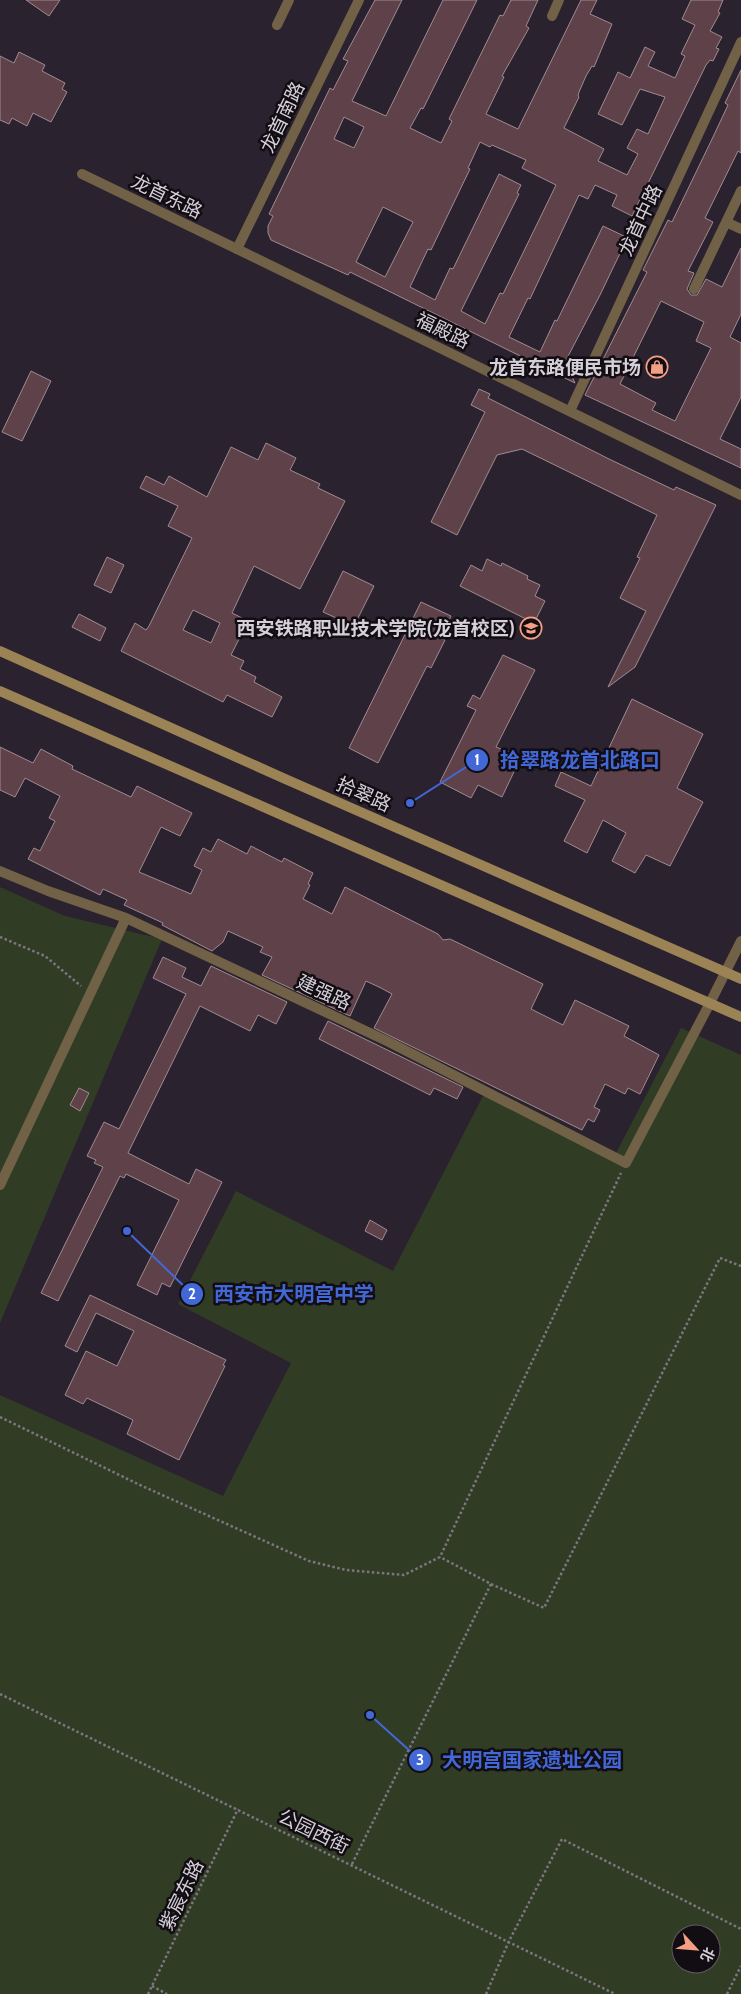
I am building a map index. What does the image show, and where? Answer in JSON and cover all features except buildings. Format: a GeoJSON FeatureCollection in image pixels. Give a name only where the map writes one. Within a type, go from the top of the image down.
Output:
{"type":"FeatureCollection","features":[{"type":"Feature","properties":{"kind":"main road","name":"拾翠路"},"geometry":{"type":"LineString","coordinates":[[0,650],[274,774],[741,980]]}},
{"type":"Feature","properties":{"kind":"main road"},"geometry":{"type":"LineString","coordinates":[[0,690],[741,1017]]}},
{"type":"Feature","properties":{"kind":"street"},"geometry":{"type":"LineString","coordinates":[[276,25],[289,0]]}},
{"type":"Feature","properties":{"kind":"street","name":"龙首南路"},"geometry":{"type":"LineString","coordinates":[[237,250],[359,0]]}},
{"type":"Feature","properties":{"kind":"street"},"geometry":{"type":"LineString","coordinates":[[552,16],[559,0]]}},
{"type":"Feature","properties":{"kind":"street","name":"龙首中路"},"geometry":{"type":"LineString","coordinates":[[570,411],[741,42]]}},
{"type":"Feature","properties":{"kind":"street","name":"龙首东路"},"geometry":{"type":"LineString","coordinates":[[82,174],[237,250]]}},
{"type":"Feature","properties":{"kind":"street"},"geometry":{"type":"LineString","coordinates":[[694,289],[741,191]]}},
{"type":"Feature","properties":{"kind":"street"},"geometry":{"type":"LineString","coordinates":[[726,222],[741,229]]}},
{"type":"Feature","properties":{"kind":"street","name":"福殿路"},"geometry":{"type":"LineString","coordinates":[[237,250],[741,495]]}},
{"type":"Feature","properties":{"kind":"street","name":"建强路"},"geometry":{"type":"LineString","coordinates":[[0,871],[48,891],[126,918],[389,1042],[626,1163]]}},
{"type":"Feature","properties":{"kind":"street"},"geometry":{"type":"LineString","coordinates":[[0,1186],[126,918]]}},
{"type":"Feature","properties":{"kind":"street"},"geometry":{"type":"LineString","coordinates":[[626,1163],[741,942]]}},
{"type":"Feature","properties":{"kind":"path"},"geometry":{"type":"LineString","coordinates":[[0,937],[45,956],[81,985],[77,994]]}},
{"type":"Feature","properties":{"kind":"path"},"geometry":{"type":"LineString","coordinates":[[0,1417],[140,1485],[309,1561],[346,1570],[404,1575],[440,1557],[626,1163]]}},
{"type":"Feature","properties":{"kind":"path"},"geometry":{"type":"LineString","coordinates":[[440,1557],[491,1584],[544,1608],[720,1258],[741,1266]]}},
{"type":"Feature","properties":{"kind":"path"},"geometry":{"type":"LineString","coordinates":[[352,1864],[491,1584]]}},
{"type":"Feature","properties":{"kind":"path","name":"公园西街"},"geometry":{"type":"LineString","coordinates":[[0,1694],[352,1864],[615,1994]]}},
{"type":"Feature","properties":{"kind":"path","name":"紫宸东路"},"geometry":{"type":"LineString","coordinates":[[148,1994],[238,1809]]}},
{"type":"Feature","properties":{"kind":"path"},"geometry":{"type":"LineString","coordinates":[[486,1994],[509,1941],[562,1839],[741,1929]]}},
{"type":"Feature","properties":{"kind":"path"},"geometry":{"type":"LineString","coordinates":[[727,1994],[741,1966]]}},
{"type":"Feature","properties":{"kind":"path"},"geometry":{"type":"LineString","coordinates":[[152,1986],[167,1994]]}},
{"type":"Feature","properties":{"kind":"green space"},"geometry":{"type":"Polygon","coordinates":[[[0,887],[65,916],[162,939],[0,1323],[0,887]]]}},
{"type":"Feature","properties":{"kind":"green space"},"geometry":{"type":"Polygon","coordinates":[[[681,1028],[741,1055],[741,1994],[0,1994],[0,1395],[223,1496],[291,1363],[178,1304],[236,1191],[393,1271],[485,1092],[613,1159],[681,1028]]]}},
{"type":"Feature","properties":{"kind":"place","name":"龙首东路便民市场"},"geometry":{"type":"Point","coordinates":[657,367]}},
{"type":"Feature","properties":{"kind":"place","name":"西安铁路职业技术学院(龙首校区)"},"geometry":{"type":"Point","coordinates":[531,628]}},
{"type":"Feature","properties":{"kind":"place","name":"拾翠路龙首北路口"},"geometry":{"type":"Point","coordinates":[410,803]}},
{"type":"Feature","properties":{"kind":"place","name":"西安市大明宫中学"},"geometry":{"type":"Point","coordinates":[127,1231]}},
{"type":"Feature","properties":{"kind":"place","name":"大明宫国家遗址公园"},"geometry":{"type":"Point","coordinates":[370,1715]}}]}
